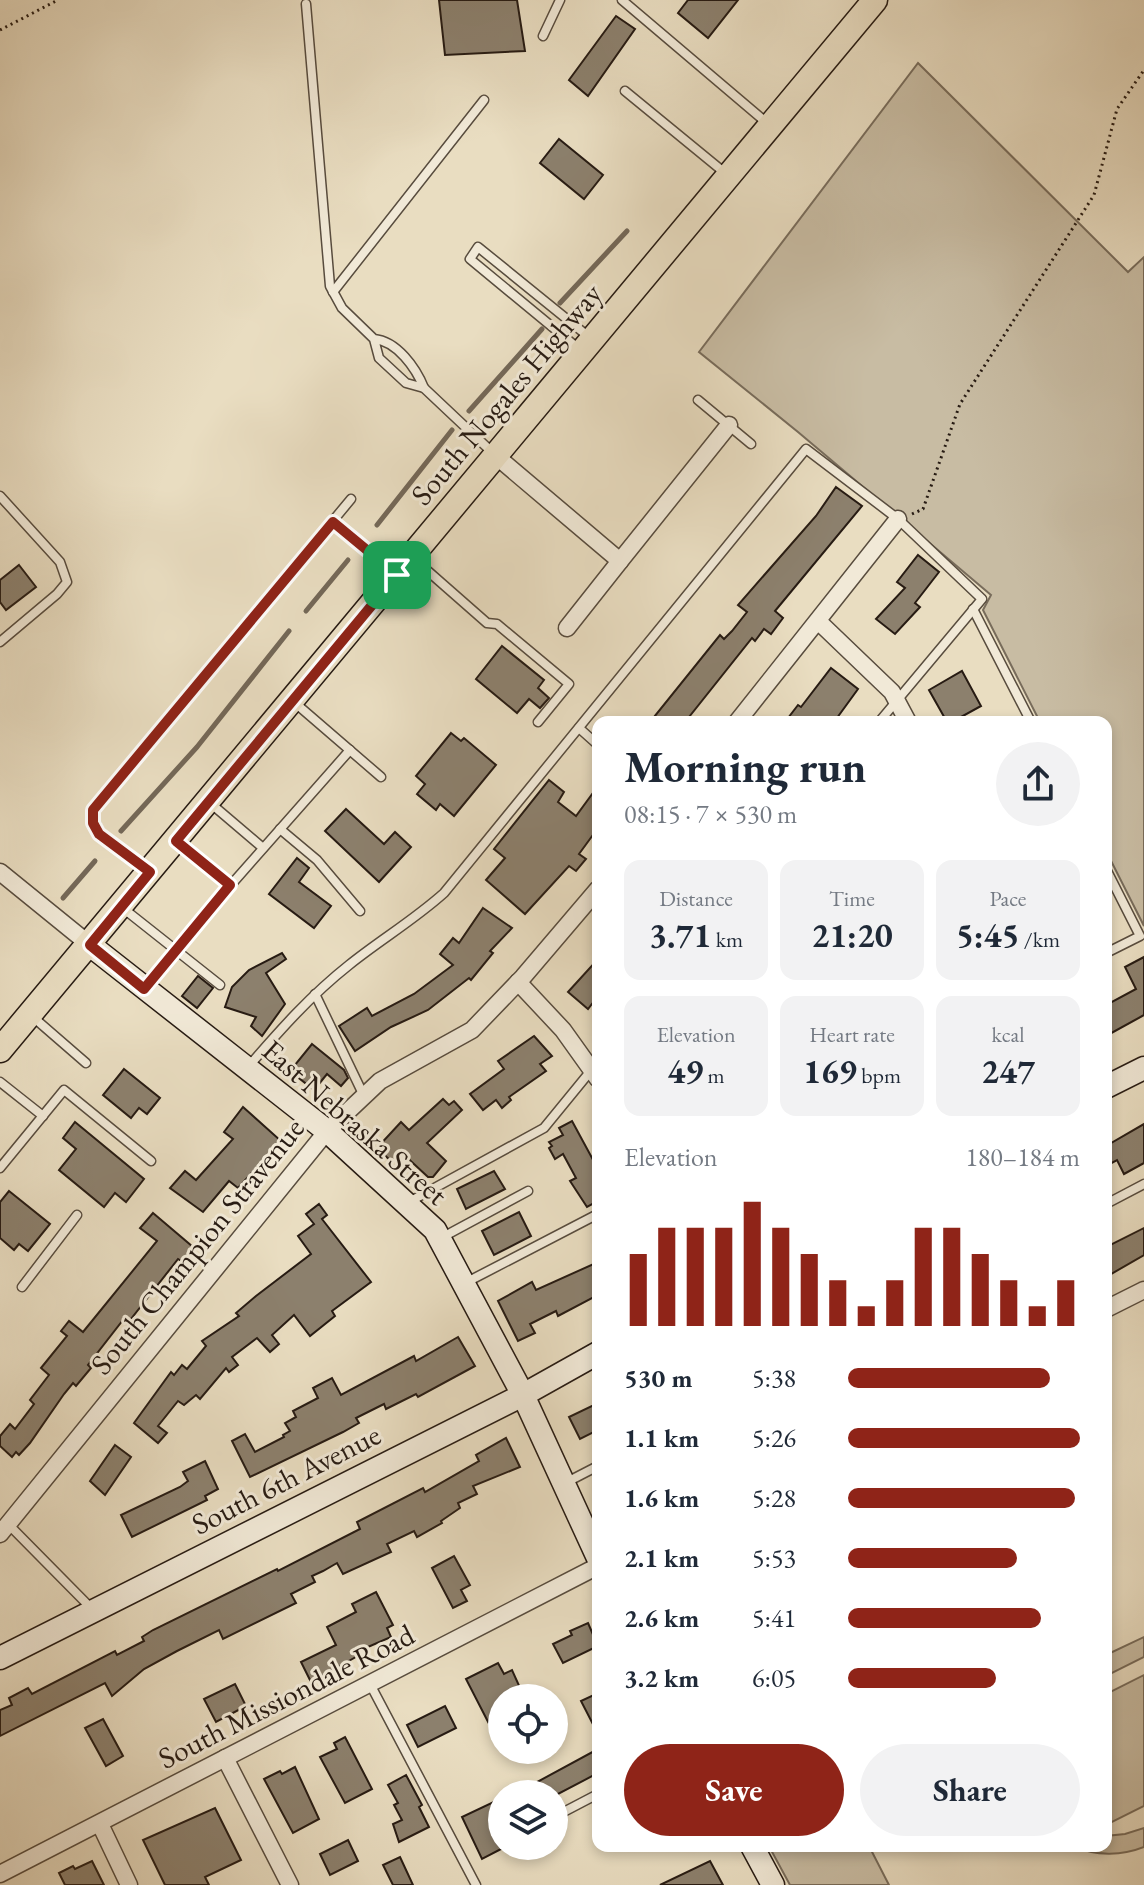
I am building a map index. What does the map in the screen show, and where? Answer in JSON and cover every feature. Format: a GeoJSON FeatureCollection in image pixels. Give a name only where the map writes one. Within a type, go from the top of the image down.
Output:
{"type":"FeatureCollection","features":[{"type":"Feature","properties":{"kind":"main road","name":"South Nogales Highway"},"geometry":{"type":"LineString","coordinates":[[0,1050],[875,0]]}},
{"type":"Feature","properties":{"kind":"street"},"geometry":{"type":"LineString","coordinates":[[567,628],[729,425]]}},
{"type":"Feature","properties":{"kind":"street"},"geometry":{"type":"LineString","coordinates":[[496,456],[620,561]]}},
{"type":"Feature","properties":{"kind":"street"},"geometry":{"type":"LineString","coordinates":[[742,716],[898,519]]}},
{"type":"Feature","properties":{"kind":"street"},"geometry":{"type":"LineString","coordinates":[[819,622],[892,692],[905,716]]}},
{"type":"Feature","properties":{"kind":"street"},"geometry":{"type":"LineString","coordinates":[[0,872],[90,945]]}},
{"type":"Feature","properties":{"kind":"street","name":"South Champion Stravenue"},"geometry":{"type":"LineString","coordinates":[[4,1529],[327,1131],[380,1081],[472,1030],[592,896]]}},
{"type":"Feature","properties":{"kind":"street","name":"East Nebraska Street"},"geometry":{"type":"LineString","coordinates":[[90,945],[327,1131],[435,1230],[523,1395],[592,1544]]}},
{"type":"Feature","properties":{"kind":"street"},"geometry":{"type":"LineString","coordinates":[[518,982],[592,1065]]}},
{"type":"Feature","properties":{"kind":"street"},"geometry":{"type":"LineString","coordinates":[[1112,1084],[1144,1068]]}},
{"type":"Feature","properties":{"kind":"street"},"geometry":{"type":"LineString","coordinates":[[1112,1306],[1144,1290]]}},
{"type":"Feature","properties":{"kind":"street","name":"South 6th Avenue"},"geometry":{"type":"LineString","coordinates":[[0,1658],[523,1395],[592,1356]]}},
{"type":"Feature","properties":{"kind":"street","name":"South Missiondale Road"},"geometry":{"type":"LineString","coordinates":[[0,1874],[592,1569]]}},
{"type":"Feature","properties":{"kind":"street"},"geometry":{"type":"LineString","coordinates":[[225,1758],[287,1883]]}},
{"type":"Feature","properties":{"kind":"street"},"geometry":{"type":"LineString","coordinates":[[100,1824],[129,1885]]}},
{"type":"Feature","properties":{"kind":"street"},"geometry":{"type":"LineString","coordinates":[[755,1852],[773,1885]]}},
{"type":"Feature","properties":{"kind":"lane"},"geometry":{"type":"LineString","coordinates":[[543,36],[560,0]]}},
{"type":"Feature","properties":{"kind":"lane"},"geometry":{"type":"LineString","coordinates":[[622,0],[770,126]]}},
{"type":"Feature","properties":{"kind":"lane"},"geometry":{"type":"LineString","coordinates":[[306,4],[330,286],[342,308],[374,339],[379,358],[406,383],[424,388]]}},
{"type":"Feature","properties":{"kind":"lane"},"geometry":{"type":"LineString","coordinates":[[625,91],[729,176]]}},
{"type":"Feature","properties":{"kind":"lane"},"geometry":{"type":"LineString","coordinates":[[333,292],[484,100]]}},
{"type":"Feature","properties":{"kind":"lane"},"geometry":{"type":"LineString","coordinates":[[478,247],[588,346],[470,259],[478,247]]}},
{"type":"Feature","properties":{"kind":"lane"},"geometry":{"type":"LineString","coordinates":[[374,339],[385,340],[417,370],[424,388],[496,456]]}},
{"type":"Feature","properties":{"kind":"lane"},"geometry":{"type":"LineString","coordinates":[[698,400],[751,444]]}},
{"type":"Feature","properties":{"kind":"lane"},"geometry":{"type":"LineString","coordinates":[[248,1068],[302,1005],[350,963],[415,919],[444,893],[806,449],[898,519],[982,599],[884,716]]}},
{"type":"Feature","properties":{"kind":"lane"},"geometry":{"type":"LineString","coordinates":[[0,496],[60,562],[67,582],[0,642]]}},
{"type":"Feature","properties":{"kind":"lane"},"geometry":{"type":"LineString","coordinates":[[150,872],[99,834],[93,823],[93,810],[351,499]]}},
{"type":"Feature","properties":{"kind":"lane"},"geometry":{"type":"LineString","coordinates":[[333,522],[405,566],[487,623],[497,624],[569,684],[538,722]]}},
{"type":"Feature","properties":{"kind":"lane"},"geometry":{"type":"LineString","coordinates":[[973,609],[1028,716]]}},
{"type":"Feature","properties":{"kind":"lane"},"geometry":{"type":"LineString","coordinates":[[293,701],[381,777]]}},
{"type":"Feature","properties":{"kind":"lane"},"geometry":{"type":"LineString","coordinates":[[579,728],[592,740]]}},
{"type":"Feature","properties":{"kind":"lane"},"geometry":{"type":"LineString","coordinates":[[144,989],[230,885],[350,750]]}},
{"type":"Feature","properties":{"kind":"lane"},"geometry":{"type":"LineString","coordinates":[[209,802],[263,848]]}},
{"type":"Feature","properties":{"kind":"lane"},"geometry":{"type":"LineString","coordinates":[[280,829],[317,860],[360,911]]}},
{"type":"Feature","properties":{"kind":"lane"},"geometry":{"type":"LineString","coordinates":[[176,841],[230,885]]}},
{"type":"Feature","properties":{"kind":"lane"},"geometry":{"type":"LineString","coordinates":[[1112,881],[1140,936],[1112,950]]}},
{"type":"Feature","properties":{"kind":"lane"},"geometry":{"type":"LineString","coordinates":[[122,907],[220,985]]}},
{"type":"Feature","properties":{"kind":"lane"},"geometry":{"type":"LineString","coordinates":[[315,994],[364,1096]]}},
{"type":"Feature","properties":{"kind":"lane"},"geometry":{"type":"LineString","coordinates":[[30,1015],[86,1063]]}},
{"type":"Feature","properties":{"kind":"lane"},"geometry":{"type":"LineString","coordinates":[[406,1204],[544,1128],[592,1074]]}},
{"type":"Feature","properties":{"kind":"lane"},"geometry":{"type":"LineString","coordinates":[[0,1082],[43,1116]]}},
{"type":"Feature","properties":{"kind":"lane"},"geometry":{"type":"LineString","coordinates":[[0,1168],[64,1090],[151,1161]]}},
{"type":"Feature","properties":{"kind":"lane"},"geometry":{"type":"LineString","coordinates":[[0,1152],[8,1159]]}},
{"type":"Feature","properties":{"kind":"lane"},"geometry":{"type":"LineString","coordinates":[[1112,1201],[1144,1184]]}},
{"type":"Feature","properties":{"kind":"lane"},"geometry":{"type":"LineString","coordinates":[[440,1239],[528,1191]]}},
{"type":"Feature","properties":{"kind":"lane"},"geometry":{"type":"LineString","coordinates":[[22,1287],[77,1215]]}},
{"type":"Feature","properties":{"kind":"lane"},"geometry":{"type":"LineString","coordinates":[[465,1284],[592,1217]]}},
{"type":"Feature","properties":{"kind":"lane"},"geometry":{"type":"LineString","coordinates":[[565,1483],[592,1469]]}},
{"type":"Feature","properties":{"kind":"lane"},"geometry":{"type":"LineString","coordinates":[[4,1529],[92,1610]]}},
{"type":"Feature","properties":{"kind":"lane"},"geometry":{"type":"LineString","coordinates":[[370,1684],[476,1885]]}},
{"type":"Feature","properties":{"kind":"lane"},"geometry":{"type":"LineString","coordinates":[[568,1810],[592,1797]]}},
{"type":"Feature","properties":{"kind":"path"},"geometry":{"type":"LineString","coordinates":[[0,30],[58,0]]}},
{"type":"Feature","properties":{"kind":"path"},"geometry":{"type":"LineString","coordinates":[[898,519],[923,509],[960,404],[1094,195],[1117,109],[1144,70]]}},
{"type":"Feature","properties":{"kind":"shaded area"},"geometry":{"type":"Polygon","coordinates":[[[918,63],[1128,272],[1144,257],[1144,926],[1112,863],[1112,716],[1037,716],[983,610],[991,595],[699,352],[918,63]]]}},
{"type":"Feature","properties":{"kind":"shaded area"},"geometry":{"type":"Polygon","coordinates":[[[1144,1637],[1144,1657],[1112,1673],[1112,1652],[1144,1637]]]}},
{"type":"Feature","properties":{"kind":"shaded area"},"geometry":{"type":"Polygon","coordinates":[[[1144,1675],[1144,1806],[1112,1822],[1112,1691],[1144,1675]]]}},
{"type":"Feature","properties":{"kind":"shaded area"},"geometry":{"type":"Polygon","coordinates":[[[1144,1828],[1144,1847],[1118,1853],[1094,1852],[1112,1852],[1112,1835],[1144,1828]]]}},
{"type":"Feature","properties":{"kind":"shaded area"},"geometry":{"type":"Polygon","coordinates":[[[772,1852],[872,1852],[889,1885],[790,1885],[772,1852]]]}},
{"type":"Feature","properties":{"kind":"building"},"geometry":{"type":"Polygon","coordinates":[[[439,0],[517,0],[525,51],[445,55],[439,0]]]}},
{"type":"Feature","properties":{"kind":"building"},"geometry":{"type":"Polygon","coordinates":[[[688,0],[738,0],[708,38],[678,13],[688,0]]]}},
{"type":"Feature","properties":{"kind":"building"},"geometry":{"type":"Polygon","coordinates":[[[616,16],[635,29],[588,96],[569,80],[616,16]]]}},
{"type":"Feature","properties":{"kind":"building"},"geometry":{"type":"Polygon","coordinates":[[[559,139],[603,175],[584,199],[540,163],[559,139]]]}},
{"type":"Feature","properties":{"kind":"building"},"geometry":{"type":"Polygon","coordinates":[[[836,487],[862,506],[775,611],[783,618],[771,634],[764,629],[755,641],[752,638],[690,716],[655,716],[720,635],[724,639],[732,631],[747,612],[738,605],[816,516],[836,487]]]}},
{"type":"Feature","properties":{"kind":"building"},"geometry":{"type":"Polygon","coordinates":[[[918,555],[939,572],[915,603],[920,607],[895,634],[876,619],[905,588],[897,582],[918,555]]]}},
{"type":"Feature","properties":{"kind":"building"},"geometry":{"type":"Polygon","coordinates":[[[19,565],[36,587],[6,610],[0,602],[0,580],[19,565]]]}},
{"type":"Feature","properties":{"kind":"building"},"geometry":{"type":"Polygon","coordinates":[[[502,646],[544,680],[538,688],[549,698],[540,708],[529,699],[517,713],[476,679],[502,646]]]}},
{"type":"Feature","properties":{"kind":"building"},"geometry":{"type":"Polygon","coordinates":[[[831,668],[858,689],[838,716],[790,716],[798,705],[801,707],[831,668]]]}},
{"type":"Feature","properties":{"kind":"building"},"geometry":{"type":"Polygon","coordinates":[[[962,671],[981,706],[963,716],[944,716],[929,690],[962,671]]]}},
{"type":"Feature","properties":{"kind":"building"},"geometry":{"type":"Polygon","coordinates":[[[451,733],[461,741],[464,738],[496,765],[454,816],[440,804],[436,810],[417,794],[425,784],[416,776],[451,733]]]}},
{"type":"Feature","properties":{"kind":"building"},"geometry":{"type":"Polygon","coordinates":[[[549,780],[564,792],[558,802],[576,816],[592,794],[592,836],[579,854],[586,859],[576,871],[569,866],[525,914],[486,880],[505,858],[494,849],[549,780]]]}},
{"type":"Feature","properties":{"kind":"building"},"geometry":{"type":"Polygon","coordinates":[[[346,809],[384,844],[395,832],[411,847],[379,882],[325,831],[346,809]]]}},
{"type":"Feature","properties":{"kind":"building"},"geometry":{"type":"Polygon","coordinates":[[[297,858],[309,868],[299,882],[331,906],[314,928],[269,894],[297,858]]]}},
{"type":"Feature","properties":{"kind":"building"},"geometry":{"type":"Polygon","coordinates":[[[483,908],[512,928],[490,951],[493,953],[471,980],[469,978],[428,1010],[391,1027],[355,1051],[339,1026],[367,1008],[372,1016],[414,994],[453,965],[440,954],[453,938],[459,943],[483,908]]]}},
{"type":"Feature","properties":{"kind":"building"},"geometry":{"type":"Polygon","coordinates":[[[282,953],[286,959],[266,973],[285,1004],[262,1036],[251,1026],[256,1017],[225,1007],[232,987],[249,970],[282,953]]]}},
{"type":"Feature","properties":{"kind":"building"},"geometry":{"type":"Polygon","coordinates":[[[1144,957],[1144,1015],[1112,1033],[1112,1002],[1136,989],[1125,967],[1144,957]]]}},
{"type":"Feature","properties":{"kind":"building"},"geometry":{"type":"Polygon","coordinates":[[[592,966],[592,1004],[588,1009],[568,992],[592,966]]]}},
{"type":"Feature","properties":{"kind":"building"},"geometry":{"type":"Polygon","coordinates":[[[198,976],[213,988],[197,1008],[182,996],[198,976]]]}},
{"type":"Feature","properties":{"kind":"building"},"geometry":{"type":"Polygon","coordinates":[[[534,1036],[552,1056],[540,1064],[546,1071],[509,1097],[511,1100],[502,1108],[496,1100],[483,1110],[470,1094],[504,1069],[498,1061],[534,1036]]]}},
{"type":"Feature","properties":{"kind":"building"},"geometry":{"type":"Polygon","coordinates":[[[312,1044],[344,1070],[348,1078],[341,1086],[327,1074],[314,1090],[290,1071],[312,1044]]]}},
{"type":"Feature","properties":{"kind":"building"},"geometry":{"type":"Polygon","coordinates":[[[124,1069],[160,1098],[147,1114],[139,1108],[131,1118],[103,1095],[124,1069]]]}},
{"type":"Feature","properties":{"kind":"building"},"geometry":{"type":"Polygon","coordinates":[[[443,1099],[449,1105],[454,1101],[462,1110],[427,1143],[446,1161],[433,1177],[428,1177],[401,1152],[392,1162],[377,1148],[401,1122],[409,1130],[443,1099]]]}},
{"type":"Feature","properties":{"kind":"building"},"geometry":{"type":"Polygon","coordinates":[[[243,1107],[281,1141],[238,1188],[229,1181],[203,1212],[170,1188],[185,1171],[196,1180],[233,1139],[224,1132],[243,1107]]]}},
{"type":"Feature","properties":{"kind":"building"},"geometry":{"type":"Polygon","coordinates":[[[572,1121],[592,1158],[592,1204],[587,1207],[570,1181],[576,1178],[563,1154],[555,1159],[549,1148],[552,1146],[549,1142],[563,1135],[559,1128],[572,1121]]]}},
{"type":"Feature","properties":{"kind":"building"},"geometry":{"type":"Polygon","coordinates":[[[75,1122],[144,1179],[126,1202],[115,1193],[104,1207],[59,1170],[76,1149],[63,1138],[75,1122]]]}},
{"type":"Feature","properties":{"kind":"building"},"geometry":{"type":"Polygon","coordinates":[[[1144,1124],[1144,1163],[1124,1174],[1117,1160],[1112,1163],[1112,1143],[1144,1124]]]}},
{"type":"Feature","properties":{"kind":"building"},"geometry":{"type":"Polygon","coordinates":[[[494,1171],[505,1189],[466,1209],[457,1189],[494,1171]]]}},
{"type":"Feature","properties":{"kind":"building"},"geometry":{"type":"Polygon","coordinates":[[[9,1191],[50,1224],[28,1251],[19,1244],[14,1250],[0,1238],[0,1202],[9,1191]]]}},
{"type":"Feature","properties":{"kind":"building"},"geometry":{"type":"Polygon","coordinates":[[[319,1204],[327,1215],[322,1219],[371,1282],[332,1311],[335,1316],[310,1336],[294,1315],[272,1335],[279,1344],[270,1352],[257,1338],[232,1357],[238,1365],[229,1372],[226,1368],[200,1399],[196,1395],[184,1405],[178,1401],[158,1426],[167,1433],[158,1443],[134,1423],[171,1372],[174,1375],[182,1365],[187,1369],[206,1346],[202,1341],[239,1316],[236,1313],[311,1254],[298,1236],[314,1224],[306,1214],[319,1204]]]}},
{"type":"Feature","properties":{"kind":"building"},"geometry":{"type":"Polygon","coordinates":[[[519,1212],[531,1236],[494,1255],[482,1231],[519,1212]]]}},
{"type":"Feature","properties":{"kind":"building"},"geometry":{"type":"Polygon","coordinates":[[[153,1213],[193,1247],[183,1262],[178,1259],[127,1324],[123,1320],[88,1365],[91,1368],[76,1386],[73,1383],[64,1394],[30,1443],[19,1455],[16,1452],[12,1457],[0,1446],[0,1436],[10,1424],[15,1429],[34,1404],[30,1400],[49,1375],[41,1368],[67,1336],[61,1331],[69,1321],[83,1332],[157,1241],[140,1228],[153,1213]]]}},
{"type":"Feature","properties":{"kind":"building"},"geometry":{"type":"Polygon","coordinates":[[[1144,1228],[1144,1255],[1112,1274],[1112,1244],[1144,1228]]]}},
{"type":"Feature","properties":{"kind":"building"},"geometry":{"type":"Polygon","coordinates":[[[592,1265],[592,1298],[558,1316],[556,1311],[530,1324],[535,1333],[518,1341],[498,1301],[532,1282],[536,1290],[592,1265]]]}},
{"type":"Feature","properties":{"kind":"building"},"geometry":{"type":"Polygon","coordinates":[[[458,1337],[475,1366],[418,1397],[416,1394],[386,1409],[384,1404],[356,1418],[359,1423],[343,1432],[250,1477],[232,1441],[245,1434],[255,1452],[290,1431],[285,1423],[296,1417],[293,1411],[318,1398],[313,1388],[332,1378],[341,1395],[414,1356],[416,1361],[458,1337]]]}},
{"type":"Feature","properties":{"kind":"building"},"geometry":{"type":"Polygon","coordinates":[[[592,1406],[592,1433],[580,1439],[569,1417],[592,1406]]]}},
{"type":"Feature","properties":{"kind":"building"},"geometry":{"type":"Polygon","coordinates":[[[506,1438],[520,1467],[473,1486],[477,1494],[458,1503],[460,1508],[442,1523],[417,1537],[414,1531],[387,1544],[391,1552],[343,1574],[337,1563],[312,1576],[315,1582],[291,1594],[296,1603],[223,1639],[219,1630],[177,1651],[144,1669],[112,1696],[105,1683],[0,1736],[0,1710],[12,1705],[9,1698],[28,1688],[32,1694],[115,1651],[117,1655],[144,1641],[142,1637],[153,1630],[360,1529],[357,1522],[423,1488],[425,1492],[479,1461],[476,1455],[506,1438]]]}},
{"type":"Feature","properties":{"kind":"building"},"geometry":{"type":"Polygon","coordinates":[[[115,1445],[131,1457],[105,1495],[90,1481],[115,1445]]]}},
{"type":"Feature","properties":{"kind":"building"},"geometry":{"type":"Polygon","coordinates":[[[205,1461],[218,1489],[205,1496],[207,1500],[132,1537],[121,1515],[180,1487],[188,1481],[183,1472],[205,1461]]]}},
{"type":"Feature","properties":{"kind":"building"},"geometry":{"type":"Polygon","coordinates":[[[454,1556],[470,1585],[461,1590],[467,1601],[453,1608],[432,1568],[454,1556]]]}},
{"type":"Feature","properties":{"kind":"building"},"geometry":{"type":"Polygon","coordinates":[[[376,1592],[393,1625],[387,1628],[391,1637],[361,1650],[363,1653],[311,1682],[301,1662],[336,1645],[327,1627],[356,1612],[352,1604],[376,1592]]]}},
{"type":"Feature","properties":{"kind":"building"},"geometry":{"type":"Polygon","coordinates":[[[588,1623],[592,1632],[592,1649],[563,1663],[553,1644],[572,1635],[570,1631],[588,1623]]]}},
{"type":"Feature","properties":{"kind":"building"},"geometry":{"type":"Polygon","coordinates":[[[498,1663],[504,1674],[512,1670],[518,1684],[488,1684],[488,1722],[466,1679],[498,1663]]]}},
{"type":"Feature","properties":{"kind":"building"},"geometry":{"type":"Polygon","coordinates":[[[235,1684],[246,1706],[216,1722],[204,1699],[235,1684]]]}},
{"type":"Feature","properties":{"kind":"building"},"geometry":{"type":"Polygon","coordinates":[[[592,1696],[592,1722],[581,1701],[592,1696]]]}},
{"type":"Feature","properties":{"kind":"building"},"geometry":{"type":"Polygon","coordinates":[[[445,1706],[456,1728],[418,1747],[407,1725],[445,1706]]]}},
{"type":"Feature","properties":{"kind":"building"},"geometry":{"type":"Polygon","coordinates":[[[103,1719],[123,1756],[106,1766],[85,1728],[103,1719]]]}},
{"type":"Feature","properties":{"kind":"building"},"geometry":{"type":"Polygon","coordinates":[[[345,1737],[372,1789],[345,1803],[320,1757],[337,1749],[334,1743],[345,1737]]]}},
{"type":"Feature","properties":{"kind":"building"},"geometry":{"type":"Polygon","coordinates":[[[592,1752],[592,1776],[568,1789],[568,1780],[541,1780],[592,1752]]]}},
{"type":"Feature","properties":{"kind":"building"},"geometry":{"type":"Polygon","coordinates":[[[295,1767],[319,1819],[293,1833],[264,1779],[295,1767]]]}},
{"type":"Feature","properties":{"kind":"building"},"geometry":{"type":"Polygon","coordinates":[[[406,1775],[422,1805],[419,1807],[429,1827],[399,1842],[393,1824],[402,1820],[394,1805],[398,1803],[388,1785],[406,1775]]]}},
{"type":"Feature","properties":{"kind":"building"},"geometry":{"type":"Polygon","coordinates":[[[488,1805],[488,1856],[482,1859],[462,1817],[488,1805]]]}},
{"type":"Feature","properties":{"kind":"building"},"geometry":{"type":"Polygon","coordinates":[[[215,1808],[241,1860],[205,1877],[209,1885],[165,1885],[143,1840],[215,1808]]]}},
{"type":"Feature","properties":{"kind":"building"},"geometry":{"type":"Polygon","coordinates":[[[348,1840],[358,1861],[330,1875],[320,1854],[348,1840]]]}},
{"type":"Feature","properties":{"kind":"building"},"geometry":{"type":"Polygon","coordinates":[[[400,1857],[413,1885],[393,1885],[383,1865],[400,1857]]]}},
{"type":"Feature","properties":{"kind":"building"},"geometry":{"type":"Polygon","coordinates":[[[92,1861],[104,1885],[65,1885],[59,1873],[92,1861]]]}},
{"type":"Feature","properties":{"kind":"building"},"geometry":{"type":"Polygon","coordinates":[[[710,1861],[723,1885],[660,1885],[710,1861]]]}},
{"type":"Feature","properties":{"kind":"waterway"},"geometry":{"type":"LineString","coordinates":[[560,303],[627,231]]}},
{"type":"Feature","properties":{"kind":"waterway"},"geometry":{"type":"LineString","coordinates":[[469,411],[542,329]]}},
{"type":"Feature","properties":{"kind":"waterway"},"geometry":{"type":"LineString","coordinates":[[377,525],[452,430]]}},
{"type":"Feature","properties":{"kind":"waterway"},"geometry":{"type":"LineString","coordinates":[[306,611],[348,560]]}},
{"type":"Feature","properties":{"kind":"waterway"},"geometry":{"type":"LineString","coordinates":[[121,831],[197,747],[289,631]]}},
{"type":"Feature","properties":{"kind":"waterway"},"geometry":{"type":"LineString","coordinates":[[63,898],[95,861]]}},
{"type":"Feature","properties":{"kind":"route"},"geometry":{"type":"LineString","coordinates":[[333,522],[397,575],[176,841],[230,885],[144,989],[90,945],[150,872],[99,834],[93,823],[93,810],[333,522]]}}]}
